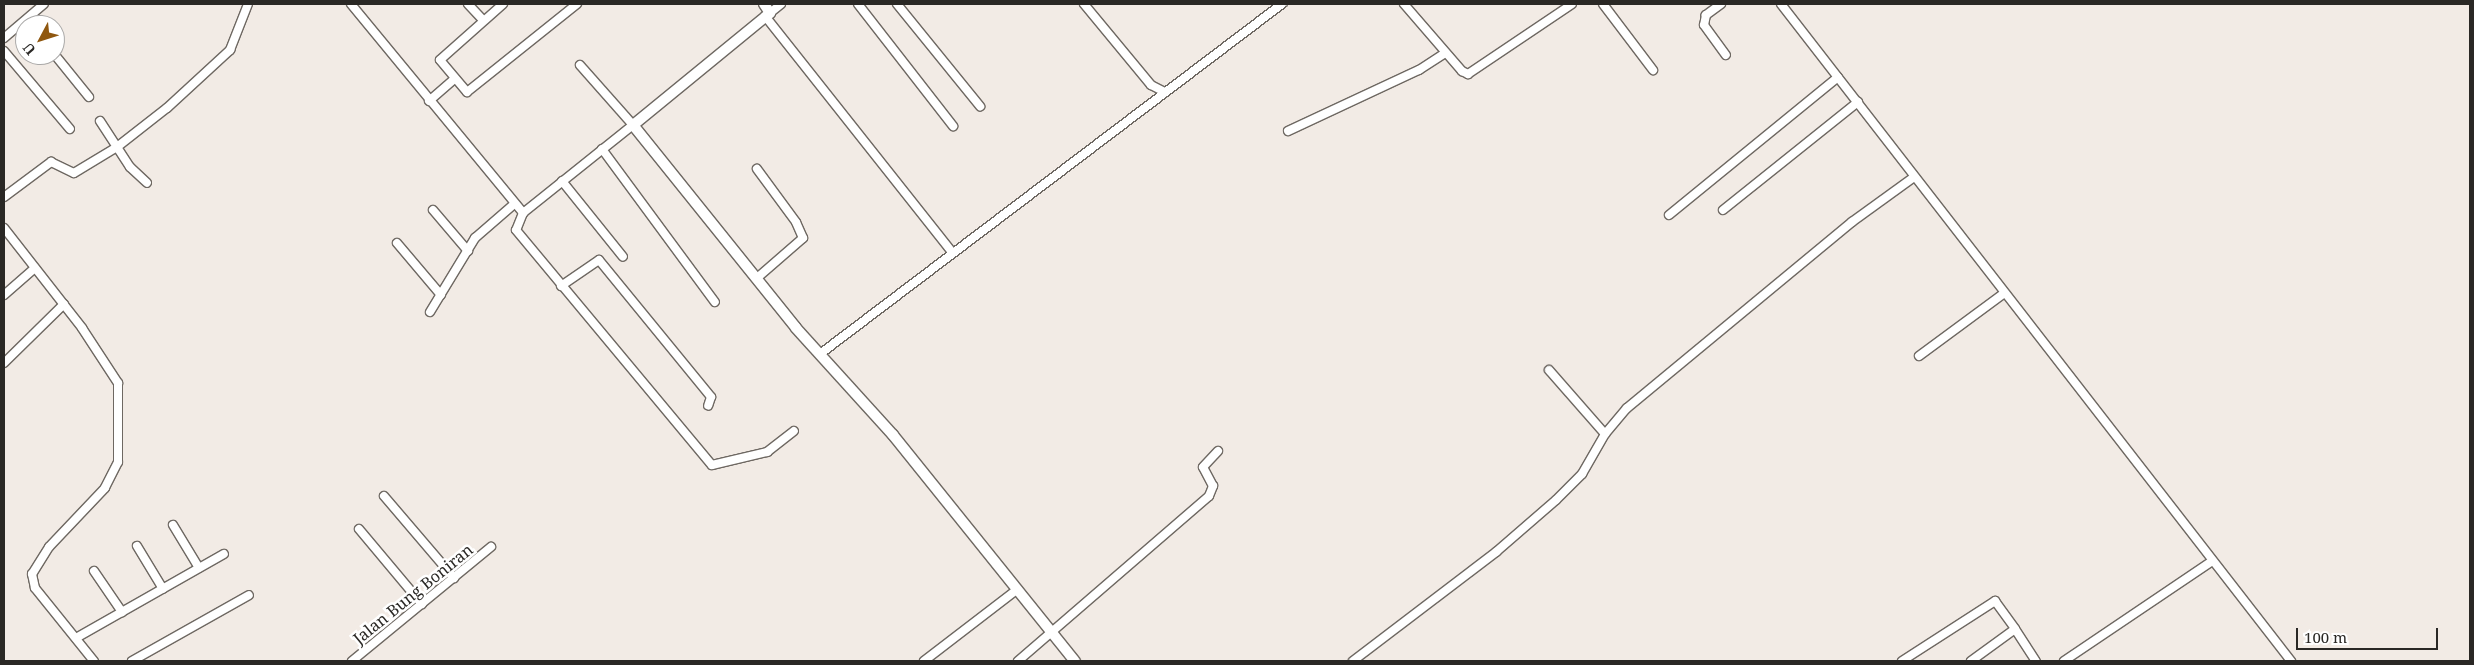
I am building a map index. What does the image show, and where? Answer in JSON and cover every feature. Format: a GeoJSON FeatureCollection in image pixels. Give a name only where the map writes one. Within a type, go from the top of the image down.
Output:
{"type":"FeatureCollection","features":[{"type":"Feature","properties":{"kind":"street"},"geometry":{"type":"LineString","coordinates":[[34,15],[44,4]]}},
{"type":"Feature","properties":{"kind":"street"},"geometry":{"type":"LineString","coordinates":[[4,197],[45,164],[55,162],[74,173],[117,147],[167,108],[230,50],[248,4]]}},
{"type":"Feature","properties":{"kind":"street"},"geometry":{"type":"LineString","coordinates":[[351,4],[513,204],[523,213]]}},
{"type":"Feature","properties":{"kind":"street"},"geometry":{"type":"LineString","coordinates":[[468,4],[483,20]]}},
{"type":"Feature","properties":{"kind":"street"},"geometry":{"type":"LineString","coordinates":[[503,4],[440,60],[454,80],[466,92],[470,92],[577,4]]}},
{"type":"Feature","properties":{"kind":"street"},"geometry":{"type":"LineString","coordinates":[[781,4],[766,11],[633,126],[523,213],[516,230],[712,465],[767,452],[794,431]]}},
{"type":"Feature","properties":{"kind":"street"},"geometry":{"type":"LineString","coordinates":[[858,4],[953,126]]}},
{"type":"Feature","properties":{"kind":"street"},"geometry":{"type":"LineString","coordinates":[[897,4],[980,106]]}},
{"type":"Feature","properties":{"kind":"street"},"geometry":{"type":"LineString","coordinates":[[1084,4],[1151,85],[1165,92]]}},
{"type":"Feature","properties":{"kind":"street"},"geometry":{"type":"LineString","coordinates":[[820,354],[952,252],[1282,4]]}},
{"type":"Feature","properties":{"kind":"street"},"geometry":{"type":"LineString","coordinates":[[1407,5],[1445,53],[1462,71],[1471,73],[1572,4]]}},
{"type":"Feature","properties":{"kind":"street"},"geometry":{"type":"LineString","coordinates":[[1603,4],[1653,70]]}},
{"type":"Feature","properties":{"kind":"street"},"geometry":{"type":"LineString","coordinates":[[1721,4],[1706,15],[1704,25],[1726,55]]}},
{"type":"Feature","properties":{"kind":"street"},"geometry":{"type":"LineString","coordinates":[[1781,4],[1858,102],[2003,294],[2290,661]]}},
{"type":"Feature","properties":{"kind":"street"},"geometry":{"type":"LineString","coordinates":[[766,11],[952,252]]}},
{"type":"Feature","properties":{"kind":"street"},"geometry":{"type":"LineString","coordinates":[[4,38],[15,31]]}},
{"type":"Feature","properties":{"kind":"street"},"geometry":{"type":"LineString","coordinates":[[4,51],[70,129]]}},
{"type":"Feature","properties":{"kind":"street"},"geometry":{"type":"LineString","coordinates":[[1288,131],[1419,70],[1445,53]]}},
{"type":"Feature","properties":{"kind":"street"},"geometry":{"type":"LineString","coordinates":[[63,65],[89,97]]}},
{"type":"Feature","properties":{"kind":"street"},"geometry":{"type":"LineString","coordinates":[[580,65],[633,126],[820,354],[917,464],[1075,661]]}},
{"type":"Feature","properties":{"kind":"street"},"geometry":{"type":"LineString","coordinates":[[1669,215],[1838,77]]}},
{"type":"Feature","properties":{"kind":"street"},"geometry":{"type":"LineString","coordinates":[[429,101],[454,80]]}},
{"type":"Feature","properties":{"kind":"street"},"geometry":{"type":"LineString","coordinates":[[1723,210],[1858,102]]}},
{"type":"Feature","properties":{"kind":"street"},"geometry":{"type":"LineString","coordinates":[[100,121],[130,167],[147,183]]}},
{"type":"Feature","properties":{"kind":"street"},"geometry":{"type":"LineString","coordinates":[[602,149],[715,302]]}},
{"type":"Feature","properties":{"kind":"street"},"geometry":{"type":"LineString","coordinates":[[757,169],[796,222],[803,238],[757,278]]}},
{"type":"Feature","properties":{"kind":"street"},"geometry":{"type":"LineString","coordinates":[[1353,661],[1496,552],[1577,479],[1605,434],[1628,408],[1852,222],[1914,177]]}},
{"type":"Feature","properties":{"kind":"street"},"geometry":{"type":"LineString","coordinates":[[562,181],[623,256]]}},
{"type":"Feature","properties":{"kind":"street"},"geometry":{"type":"LineString","coordinates":[[430,312],[478,234],[513,204]]}},
{"type":"Feature","properties":{"kind":"street"},"geometry":{"type":"LineString","coordinates":[[433,210],[468,252]]}},
{"type":"Feature","properties":{"kind":"street"},"geometry":{"type":"LineString","coordinates":[[4,228],[105,359],[118,383],[120,417],[118,462],[105,488],[49,547],[32,574],[35,588],[94,661]]}},
{"type":"Feature","properties":{"kind":"street"},"geometry":{"type":"LineString","coordinates":[[397,243],[441,295]]}},
{"type":"Feature","properties":{"kind":"street"},"geometry":{"type":"LineString","coordinates":[[561,286],[600,260],[711,397],[708,406]]}},
{"type":"Feature","properties":{"kind":"street"},"geometry":{"type":"LineString","coordinates":[[4,295],[35,268]]}},
{"type":"Feature","properties":{"kind":"street"},"geometry":{"type":"LineString","coordinates":[[1919,356],[2003,294]]}},
{"type":"Feature","properties":{"kind":"street"},"geometry":{"type":"LineString","coordinates":[[4,363],[64,304]]}},
{"type":"Feature","properties":{"kind":"street"},"geometry":{"type":"LineString","coordinates":[[1549,370],[1605,434]]}},
{"type":"Feature","properties":{"kind":"street"},"geometry":{"type":"LineString","coordinates":[[1018,661],[1209,496],[1213,486],[1203,467],[1218,451]]}},
{"type":"Feature","properties":{"kind":"street"},"geometry":{"type":"LineString","coordinates":[[384,496],[454,578]]}},
{"type":"Feature","properties":{"kind":"street"},"geometry":{"type":"LineString","coordinates":[[173,525],[199,568]]}},
{"type":"Feature","properties":{"kind":"street"},"geometry":{"type":"LineString","coordinates":[[359,529],[422,604]]}},
{"type":"Feature","properties":{"kind":"street"},"geometry":{"type":"LineString","coordinates":[[137,546],[163,588]]}},
{"type":"Feature","properties":{"kind":"street","name":"Jalan Bung Boniran"},"geometry":{"type":"LineString","coordinates":[[352,661],[491,547]]}},
{"type":"Feature","properties":{"kind":"street"},"geometry":{"type":"LineString","coordinates":[[76,638],[224,554]]}},
{"type":"Feature","properties":{"kind":"street"},"geometry":{"type":"LineString","coordinates":[[2064,661],[2212,561]]}},
{"type":"Feature","properties":{"kind":"street"},"geometry":{"type":"LineString","coordinates":[[94,571],[122,612]]}},
{"type":"Feature","properties":{"kind":"street"},"geometry":{"type":"LineString","coordinates":[[924,661],[1018,589]]}},
{"type":"Feature","properties":{"kind":"street"},"geometry":{"type":"LineString","coordinates":[[132,661],[249,595]]}},
{"type":"Feature","properties":{"kind":"street"},"geometry":{"type":"LineString","coordinates":[[1902,661],[1995,601],[2036,661]]}},
{"type":"Feature","properties":{"kind":"street"},"geometry":{"type":"LineString","coordinates":[[1970,661],[2015,629]]}}]}
